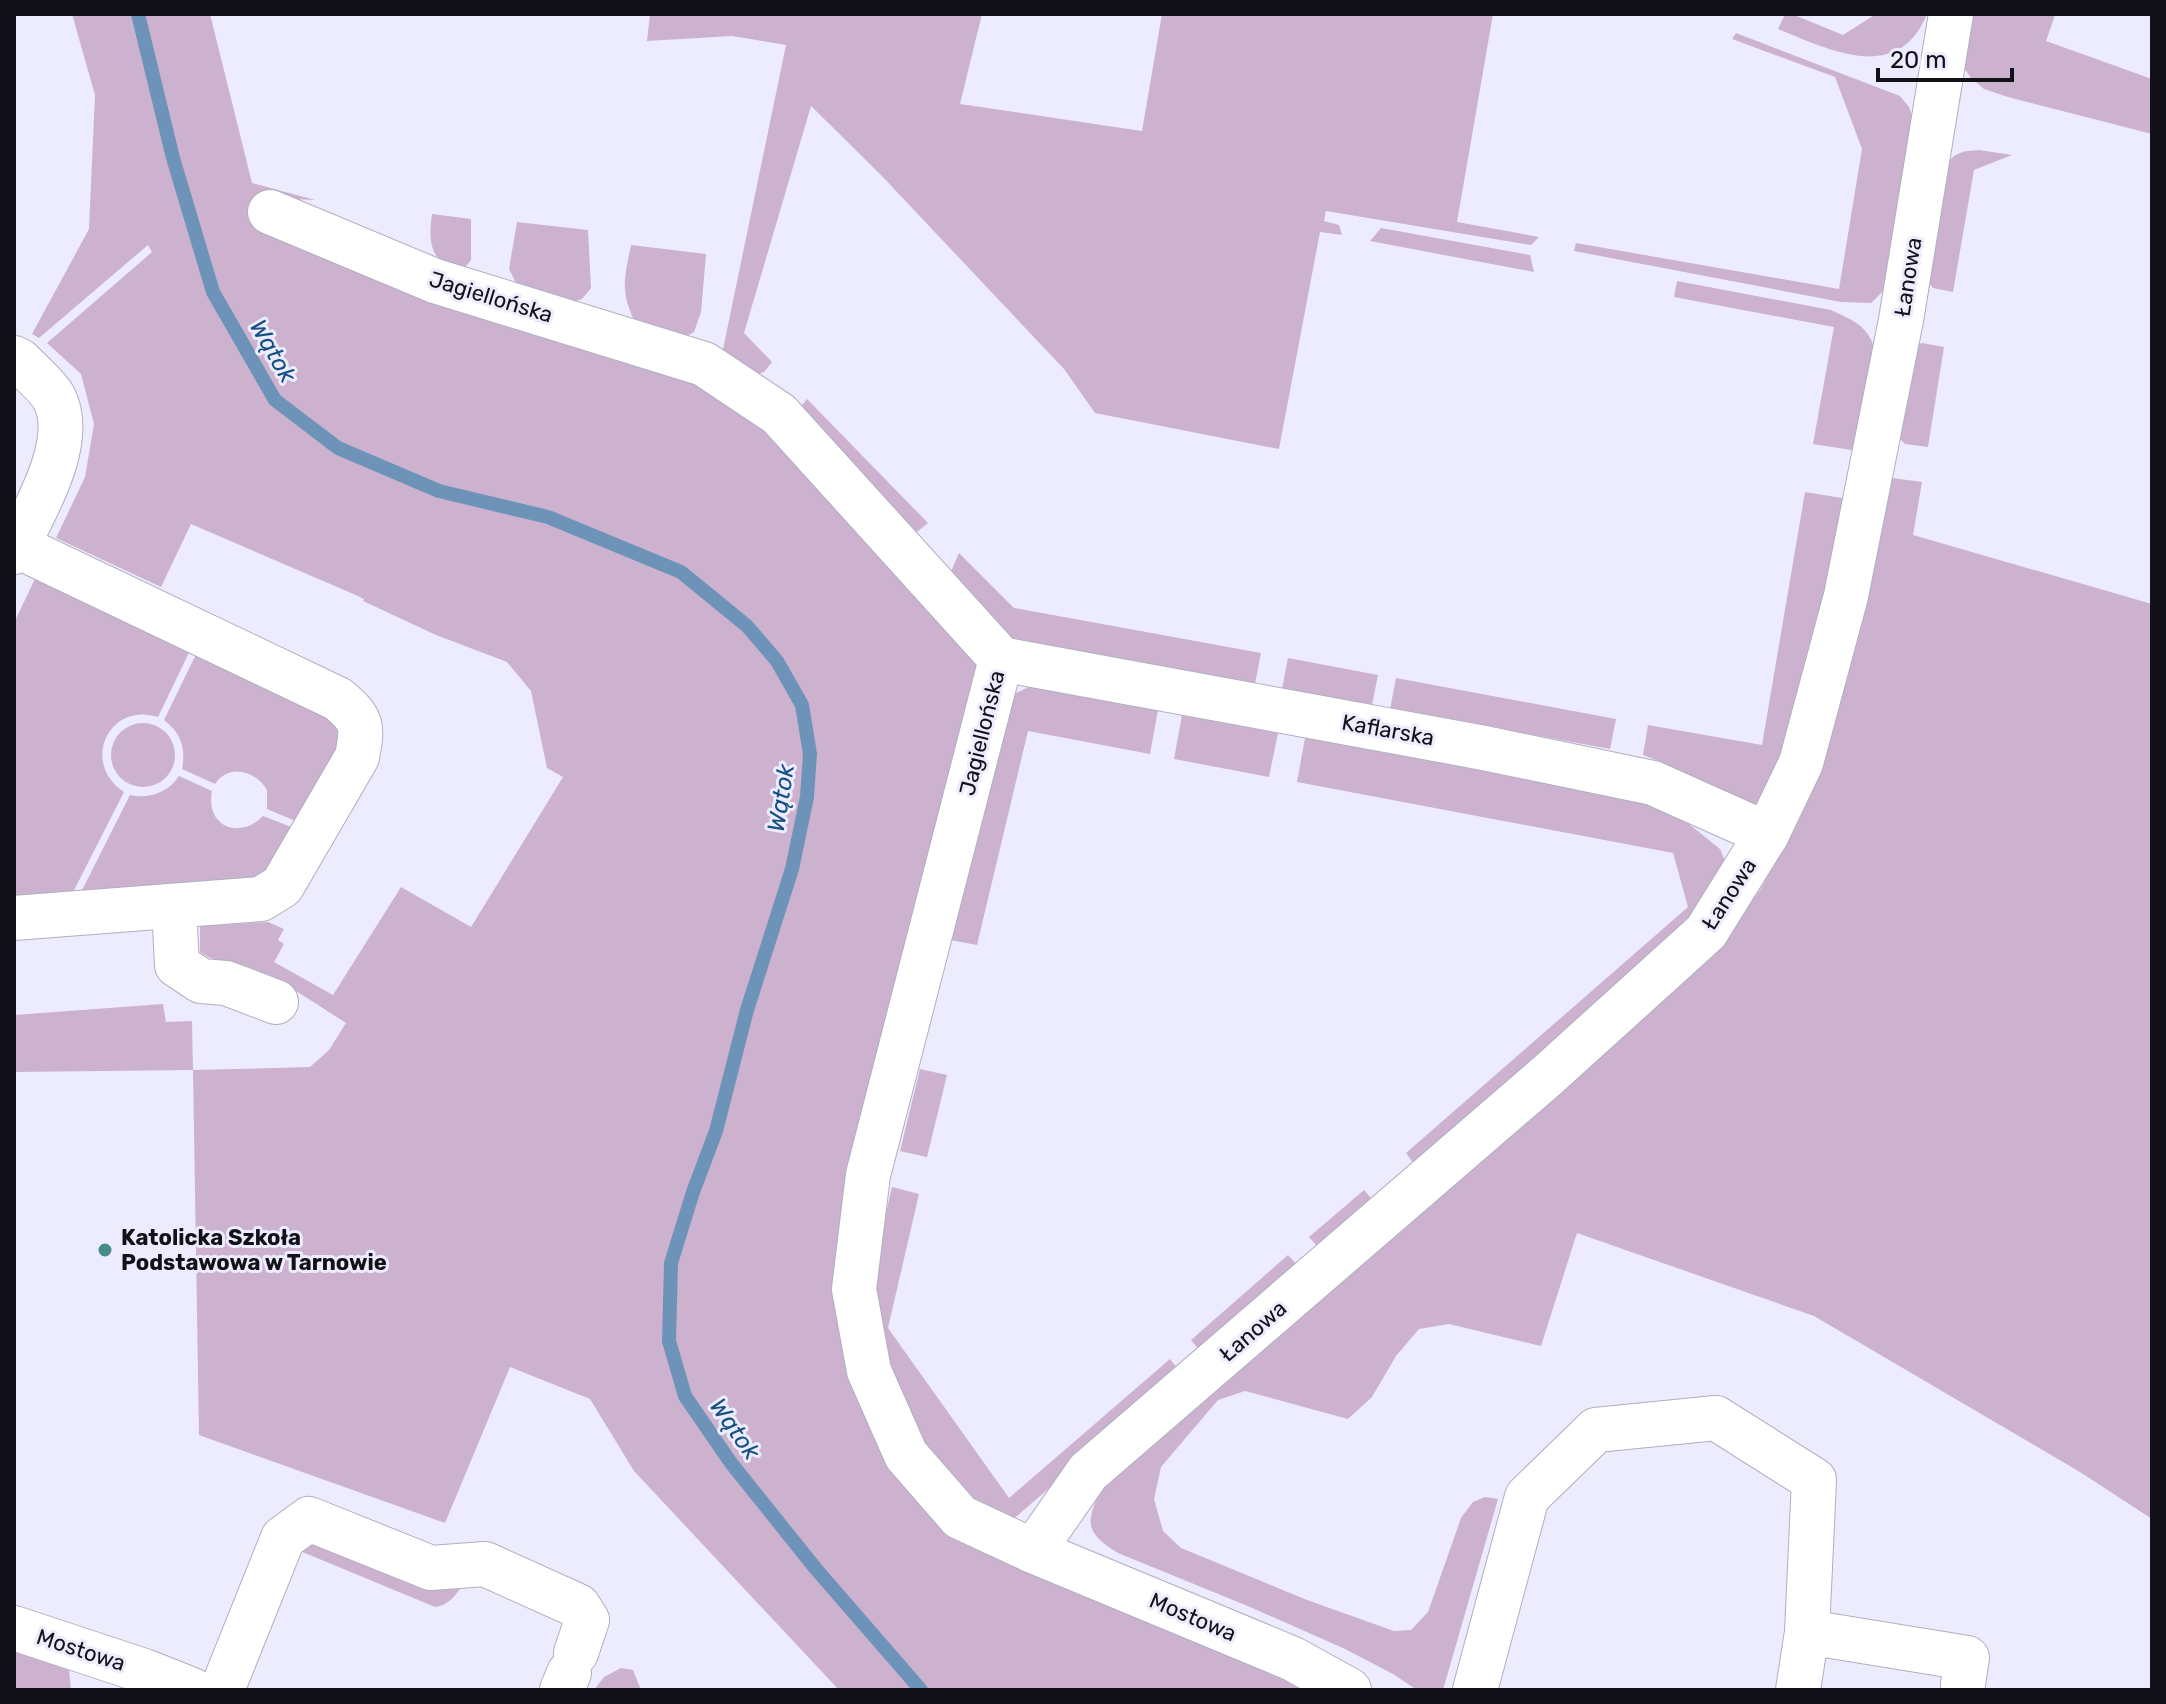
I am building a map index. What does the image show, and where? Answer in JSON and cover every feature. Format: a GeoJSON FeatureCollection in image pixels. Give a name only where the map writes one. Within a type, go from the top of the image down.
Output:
{"type":"FeatureCollection","features":[{"type":"Feature","properties":{"kind":"street","name":"Łanowa"},"geometry":{"type":"LineString","coordinates":[[1033,1551],[1088,1472],[1548,1075],[1706,932],[1767,834],[1801,763],[1846,596],[1901,320],[1951,14]]}},
{"type":"Feature","properties":{"kind":"street","name":"Jagiellońska"},"geometry":{"type":"LineString","coordinates":[[270,212],[435,281],[704,364],[779,414],[1001,659],[868,1175],[854,1289],[869,1371],[906,1455],[960,1517],[1033,1551]]}},
{"type":"Feature","properties":{"kind":"street"},"geometry":{"type":"LineString","coordinates":[[14,358],[54,399],[61,430],[53,469],[15,549],[338,699],[358,715],[362,733],[357,757],[282,886],[261,899],[14,918]]}},
{"type":"Feature","properties":{"kind":"street","name":"Kaflarska"},"geometry":{"type":"LineString","coordinates":[[1001,659],[1484,748],[1653,783],[1767,834]]}},
{"type":"Feature","properties":{"kind":"street"},"geometry":{"type":"LineString","coordinates":[[174,907],[177,965],[201,981],[226,983],[276,1002]]}},
{"type":"Feature","properties":{"kind":"street"},"geometry":{"type":"LineString","coordinates":[[1475,1690],[1527,1497],[1596,1430],[1716,1418],[1814,1480],[1807,1632],[1798,1690]]}},
{"type":"Feature","properties":{"kind":"street"},"geometry":{"type":"LineString","coordinates":[[222,1690],[283,1538],[309,1519],[431,1568],[485,1564],[578,1606],[587,1620],[569,1672]]}},
{"type":"Feature","properties":{"kind":"street","name":"Mostowa"},"geometry":{"type":"LineString","coordinates":[[1033,1551],[1293,1659],[1349,1690]]}},
{"type":"Feature","properties":{"kind":"street","name":"Mostowa"},"geometry":{"type":"LineString","coordinates":[[14,1628],[192,1690]]}},
{"type":"Feature","properties":{"kind":"street"},"geometry":{"type":"LineString","coordinates":[[1807,1632],[1967,1658],[1963,1684]]}},
{"type":"Feature","properties":{"kind":"shaded area"},"geometry":{"type":"Polygon","coordinates":[[[72,14],[133,14],[169,160],[210,293],[272,402],[337,451],[438,494],[547,520],[677,575],[743,628],[774,663],[798,706],[807,753],[804,797],[790,867],[744,1009],[713,1128],[689,1192],[669,1262],[666,1340],[682,1397],[728,1466],[916,1690],[839,1690],[634,1471],[590,1399],[510,1367],[445,1523],[199,1435],[193,1070],[310,1067],[329,1050],[346,1023],[265,974],[246,966],[212,959],[200,952],[200,926],[268,922],[284,929],[278,940],[284,944],[274,962],[333,995],[401,887],[471,927],[563,777],[547,768],[531,691],[507,662],[436,635],[358,596],[191,524],[161,587],[56,538],[85,477],[94,424],[81,374],[47,343],[152,252],[148,245],[39,338],[32,334],[89,229],[95,95],[72,14]]]}},
{"type":"Feature","properties":{"kind":"shaded area"},"geometry":{"type":"Polygon","coordinates":[[[141,14],[210,14],[252,183],[315,200],[290,199],[701,369],[775,418],[985,654],[848,1289],[958,1521],[1337,1690],[926,1690],[819,1568],[732,1462],[688,1395],[672,1340],[674,1264],[718,1133],[750,1010],[795,870],[810,798],[813,754],[804,704],[780,660],[749,624],[681,570],[547,514],[440,488],[341,446],[276,399],[216,292],[176,160],[141,14]]]}},
{"type":"Feature","properties":{"kind":"shaded area"},"geometry":{"type":"Polygon","coordinates":[[[650,14],[982,14],[960,104],[1142,131],[1162,14],[1493,14],[1457,222],[1539,237],[1531,245],[1326,211],[1324,221],[1339,225],[1342,235],[1320,232],[1279,449],[1095,413],[1064,369],[880,174],[811,106],[744,333],[772,362],[764,372],[753,376],[722,354],[786,45],[732,36],[647,41],[650,14]]]}},
{"type":"Feature","properties":{"kind":"shaded area"},"geometry":{"type":"Polygon","coordinates":[[[1785,14],[1843,35],[1876,14],[1927,14],[1914,36],[1899,49],[1881,55],[1861,56],[1819,46],[1778,29],[1785,14]]]}},
{"type":"Feature","properties":{"kind":"shaded area"},"geometry":{"type":"Polygon","coordinates":[[[1967,14],[2055,15],[2046,41],[2152,79],[2152,134],[1984,89],[1962,65],[1967,14]]]}},
{"type":"Feature","properties":{"kind":"shaded area"},"geometry":{"type":"Polygon","coordinates":[[[1736,33],[1900,96],[1909,107],[1914,122],[1885,289],[1871,303],[1841,302],[1574,251],[1576,243],[1839,289],[1862,149],[1835,77],[1732,39],[1736,33]]]}},
{"type":"Feature","properties":{"kind":"shaded area"},"geometry":{"type":"Polygon","coordinates":[[[1979,150],[2012,155],[1974,170],[1953,292],[1933,288],[1927,280],[1946,166],[1960,153],[1979,150]]]}},
{"type":"Feature","properties":{"kind":"shaded area"},"geometry":{"type":"Polygon","coordinates":[[[432,214],[471,219],[471,260],[463,270],[444,263],[434,251],[431,243],[432,214]]]}},
{"type":"Feature","properties":{"kind":"shaded area"},"geometry":{"type":"Polygon","coordinates":[[[517,222],[588,230],[591,288],[582,299],[569,303],[518,287],[509,269],[517,222]]]}},
{"type":"Feature","properties":{"kind":"shaded area"},"geometry":{"type":"Polygon","coordinates":[[[1381,228],[1530,255],[1534,272],[1370,241],[1381,228]]]}},
{"type":"Feature","properties":{"kind":"shaded area"},"geometry":{"type":"Polygon","coordinates":[[[631,245],[706,254],[701,312],[694,332],[682,339],[636,324],[627,303],[625,286],[631,245]]]}},
{"type":"Feature","properties":{"kind":"shaded area"},"geometry":{"type":"Polygon","coordinates":[[[1677,281],[1831,310],[1863,328],[1874,347],[1858,451],[1813,444],[1834,327],[1674,297],[1677,281]]]}},
{"type":"Feature","properties":{"kind":"shaded area"},"geometry":{"type":"Polygon","coordinates":[[[1922,343],[1944,347],[1928,447],[1905,444],[1899,438],[1914,346],[1922,343]]]}},
{"type":"Feature","properties":{"kind":"shaded area"},"geometry":{"type":"Polygon","coordinates":[[[807,399],[928,523],[917,532],[905,532],[799,409],[807,399]]]}},
{"type":"Feature","properties":{"kind":"shaded area"},"geometry":{"type":"Polygon","coordinates":[[[1892,478],[1922,482],[1913,535],[2152,604],[2152,1519],[2080,1472],[1814,1316],[1577,1233],[1541,1346],[1449,1324],[1419,1329],[1396,1356],[1372,1397],[1348,1419],[1245,1391],[1218,1400],[1161,1467],[1154,1499],[1163,1531],[1181,1548],[1307,1600],[1394,1631],[1411,1630],[1428,1612],[1461,1518],[1473,1502],[1485,1497],[1498,1499],[1443,1690],[1417,1690],[1345,1649],[1107,1546],[1091,1526],[1101,1489],[1714,947],[1760,890],[1790,834],[1886,485],[1892,478]]]}},
{"type":"Feature","properties":{"kind":"shaded area"},"geometry":{"type":"Polygon","coordinates":[[[1805,492],[1848,499],[1812,669],[1766,797],[1752,806],[1643,755],[1648,725],[1762,745],[1805,492]]]}},
{"type":"Feature","properties":{"kind":"shaded area"},"geometry":{"type":"Polygon","coordinates":[[[959,553],[1014,608],[1261,653],[1255,684],[1001,636],[948,578],[959,553]]]}},
{"type":"Feature","properties":{"kind":"shaded area"},"geometry":{"type":"Polygon","coordinates":[[[42,564],[196,638],[158,717],[141,714],[126,718],[114,726],[106,738],[104,766],[111,780],[124,792],[64,910],[14,914],[14,623],[42,564]]]}},
{"type":"Feature","properties":{"kind":"shaded area"},"geometry":{"type":"Polygon","coordinates":[[[203,640],[353,719],[312,828],[267,809],[267,790],[249,774],[227,773],[215,784],[182,769],[181,742],[175,730],[164,720],[203,640]]]}},
{"type":"Feature","properties":{"kind":"shaded area"},"geometry":{"type":"Polygon","coordinates":[[[1288,658],[1378,675],[1372,705],[1282,689],[1288,658]]]}},
{"type":"Feature","properties":{"kind":"shaded area"},"geometry":{"type":"Polygon","coordinates":[[[1396,678],[1616,719],[1610,749],[1390,709],[1396,678]]]}},
{"type":"Feature","properties":{"kind":"shaded area"},"geometry":{"type":"Polygon","coordinates":[[[1031,686],[1158,710],[1150,754],[1028,731],[977,945],[950,940],[1006,706],[1016,693],[1031,686]]]}},
{"type":"Feature","properties":{"kind":"shaded area"},"geometry":{"type":"Polygon","coordinates":[[[1182,715],[1278,733],[1269,777],[1174,759],[1182,715]]]}},
{"type":"Feature","properties":{"kind":"shaded area"},"geometry":{"type":"Polygon","coordinates":[[[137,723],[149,723],[166,732],[173,743],[173,767],[166,778],[149,787],[137,787],[125,782],[116,773],[111,761],[111,749],[116,737],[125,728],[137,723]]]}},
{"type":"Feature","properties":{"kind":"shaded area"},"geometry":{"type":"Polygon","coordinates":[[[1305,738],[1630,797],[1689,824],[1720,849],[1727,865],[1715,903],[1417,1168],[1406,1153],[1688,907],[1673,853],[1297,782],[1305,738]]]}},
{"type":"Feature","properties":{"kind":"shaded area"},"geometry":{"type":"Polygon","coordinates":[[[179,776],[212,791],[214,813],[226,826],[244,827],[263,816],[309,834],[280,884],[72,910],[130,795],[157,793],[169,787],[179,776]]]}},
{"type":"Feature","properties":{"kind":"shaded area"},"geometry":{"type":"Polygon","coordinates":[[[163,1004],[166,1022],[192,1021],[193,1070],[14,1072],[14,1015],[163,1004]]]}},
{"type":"Feature","properties":{"kind":"shaded area"},"geometry":{"type":"Polygon","coordinates":[[[920,1069],[947,1075],[927,1157],[900,1151],[920,1069]]]}},
{"type":"Feature","properties":{"kind":"shaded area"},"geometry":{"type":"Polygon","coordinates":[[[892,1187],[919,1194],[888,1328],[1009,1498],[1170,1359],[1182,1374],[1011,1521],[985,1511],[961,1489],[927,1449],[905,1411],[873,1313],[875,1260],[892,1187]]]}},
{"type":"Feature","properties":{"kind":"shaded area"},"geometry":{"type":"Polygon","coordinates":[[[1364,1190],[1376,1204],[1322,1252],[1309,1237],[1364,1190]]]}},
{"type":"Feature","properties":{"kind":"shaded area"},"geometry":{"type":"Polygon","coordinates":[[[1288,1255],[1301,1269],[1203,1355],[1191,1340],[1288,1255]]]}},
{"type":"Feature","properties":{"kind":"shaded area"},"geometry":{"type":"Polygon","coordinates":[[[297,1540],[466,1579],[450,1600],[435,1607],[300,1551],[297,1540]]]}},
{"type":"Feature","properties":{"kind":"shaded area"},"geometry":{"type":"Polygon","coordinates":[[[14,1651],[69,1669],[71,1690],[14,1690],[14,1651]]]}},
{"type":"Feature","properties":{"kind":"shaded area"},"geometry":{"type":"Polygon","coordinates":[[[621,1668],[633,1670],[641,1690],[594,1690],[604,1677],[621,1668]]]}},
{"type":"Feature","properties":{"kind":"waterway","name":"Wątok"},"geometry":{"type":"LineString","coordinates":[[138,14],[173,158],[213,292],[275,400],[338,448],[439,491],[548,517],[681,572],[747,626],[777,661],[802,705],[810,754],[807,797],[792,869],[747,1010],[716,1131],[671,1263],[669,1341],[685,1396],[731,1463],[816,1569],[921,1690]]}},
{"type":"Feature","properties":{"kind":"place","name":"Katolicka Szkoła Podstawowa w Tarnowie"},"geometry":{"type":"Point","coordinates":[105,1250]}}]}
